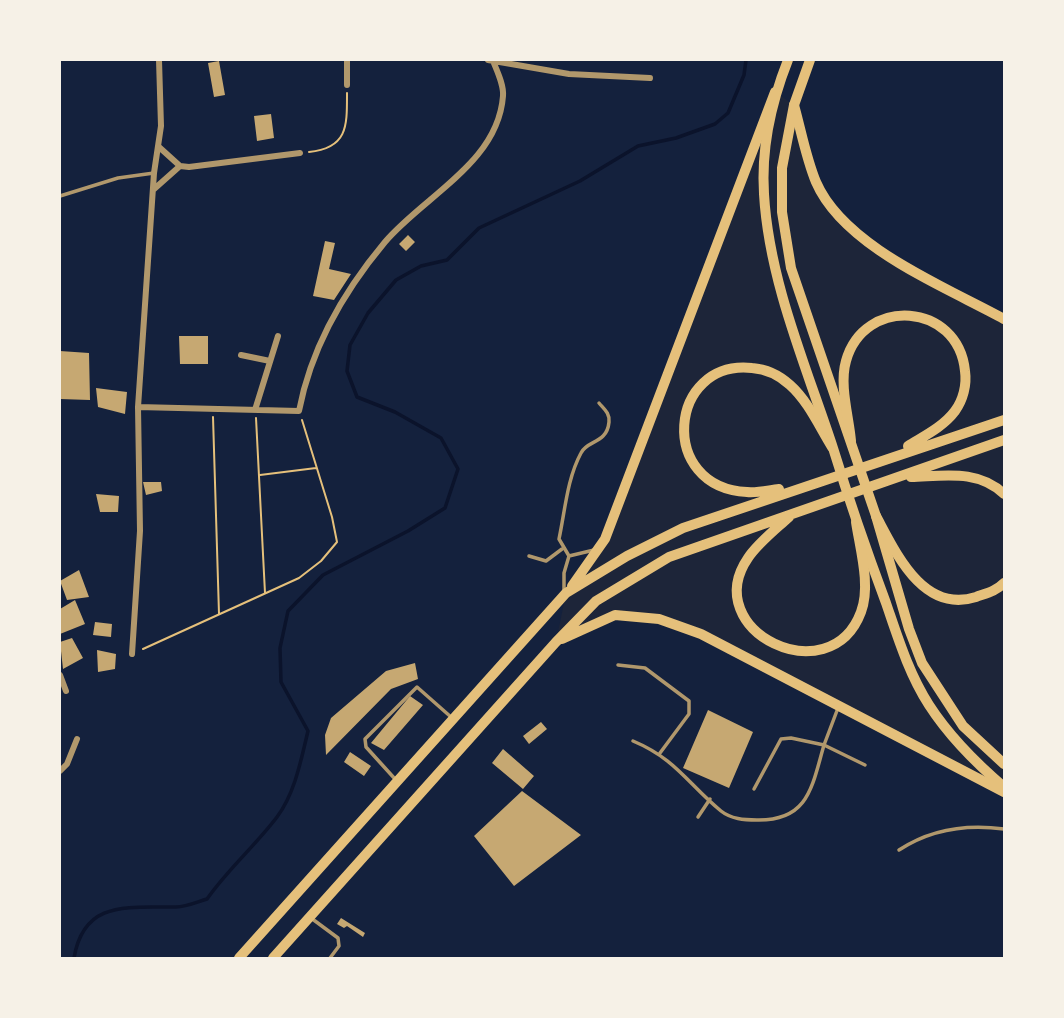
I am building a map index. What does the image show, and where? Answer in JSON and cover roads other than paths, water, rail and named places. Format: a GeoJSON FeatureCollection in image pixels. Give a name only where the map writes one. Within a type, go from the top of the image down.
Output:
{"type":"FeatureCollection","features":[{"type":"Feature","properties":{"kind":"main road"},"geometry":{"type":"LineString","coordinates":[[239,958],[455,720],[565,594],[599,549],[788,60]]}},
{"type":"Feature","properties":{"kind":"main road"},"geometry":{"type":"LineString","coordinates":[[810,60],[794,105],[782,168],[782,212],[792,268],[876,516],[909,629],[922,663],[964,726],[1004,764]]}},
{"type":"Feature","properties":{"kind":"main road"},"geometry":{"type":"LineString","coordinates":[[775,92],[763,161],[764,195],[774,265],[856,522],[909,667],[930,706],[984,770],[1004,787]]}},
{"type":"Feature","properties":{"kind":"main road"},"geometry":{"type":"LineString","coordinates":[[794,105],[816,183],[838,217],[880,250],[1004,319]]}},
{"type":"Feature","properties":{"kind":"main road"},"geometry":{"type":"LineString","coordinates":[[851,441],[845,382],[850,351],[875,324],[892,316],[912,315],[931,320],[947,329],[964,358],[963,394],[955,410],[941,425],[893,456]]}},
{"type":"Feature","properties":{"kind":"main road"},"geometry":{"type":"LineString","coordinates":[[796,488],[747,492],[727,488],[706,479],[691,461],[685,443],[683,425],[687,408],[696,391],[708,379],[726,369],[752,368],[777,375],[801,396],[832,447]]}},
{"type":"Feature","properties":{"kind":"main road"},"geometry":{"type":"LineString","coordinates":[[565,594],[627,556],[683,528],[1004,420]]}},
{"type":"Feature","properties":{"kind":"main road"},"geometry":{"type":"LineString","coordinates":[[273,958],[556,642],[596,601],[640,572],[699,544],[1004,440]]}},
{"type":"Feature","properties":{"kind":"main road"},"geometry":{"type":"LineString","coordinates":[[901,477],[968,475],[986,481],[1004,494]]}},
{"type":"Feature","properties":{"kind":"main road"},"geometry":{"type":"LineString","coordinates":[[793,513],[747,558],[738,589],[742,612],[750,627],[766,641],[804,652],[839,642],[862,611],[864,587],[856,522]]}},
{"type":"Feature","properties":{"kind":"main road"},"geometry":{"type":"LineString","coordinates":[[876,516],[898,557],[919,583],[938,596],[964,601],[996,591],[1004,583]]}},
{"type":"Feature","properties":{"kind":"main road"},"geometry":{"type":"LineString","coordinates":[[556,642],[615,615],[659,619],[701,634],[1004,792]]}},
{"type":"Feature","properties":{"kind":"street"},"geometry":{"type":"LineString","coordinates":[[132,654],[140,531],[138,407],[154,173],[159,147],[159,60]]}},
{"type":"Feature","properties":{"kind":"street"},"geometry":{"type":"LineString","coordinates":[[347,60],[347,85]]}},
{"type":"Feature","properties":{"kind":"street"},"geometry":{"type":"LineString","coordinates":[[490,60],[569,74],[650,79]]}},
{"type":"Feature","properties":{"kind":"street"},"geometry":{"type":"LineString","coordinates":[[138,407],[299,411],[306,374],[330,321],[359,277],[386,241],[482,151],[499,118],[504,93],[490,60]]}},
{"type":"Feature","properties":{"kind":"street"},"geometry":{"type":"LineString","coordinates":[[159,147],[180,166],[203,168],[300,153]]}},
{"type":"Feature","properties":{"kind":"street"},"geometry":{"type":"LineString","coordinates":[[153,191],[180,166]]}},
{"type":"Feature","properties":{"kind":"street"},"geometry":{"type":"LineString","coordinates":[[255,410],[278,336]]}},
{"type":"Feature","properties":{"kind":"street"},"geometry":{"type":"LineString","coordinates":[[241,355],[270,361]]}},
{"type":"Feature","properties":{"kind":"street"},"geometry":{"type":"LineString","coordinates":[[60,675],[66,691]]}},
{"type":"Feature","properties":{"kind":"street"},"geometry":{"type":"LineString","coordinates":[[60,771],[67,764],[77,739]]}},
{"type":"Feature","properties":{"kind":"lane"},"geometry":{"type":"LineString","coordinates":[[60,196],[118,178],[154,173]]}},
{"type":"Feature","properties":{"kind":"lane"},"geometry":{"type":"LineString","coordinates":[[569,556],[562,549],[559,539],[570,479],[583,449],[601,440],[608,425],[606,410],[598,403]]}},
{"type":"Feature","properties":{"kind":"lane"},"geometry":{"type":"LineString","coordinates":[[529,556],[546,561],[562,549]]}},
{"type":"Feature","properties":{"kind":"lane"},"geometry":{"type":"LineString","coordinates":[[569,556],[599,549]]}},
{"type":"Feature","properties":{"kind":"lane"},"geometry":{"type":"LineString","coordinates":[[565,594],[564,573],[569,556]]}},
{"type":"Feature","properties":{"kind":"lane"},"geometry":{"type":"LineString","coordinates":[[618,664],[645,668],[690,701],[689,714],[660,753]]}},
{"type":"Feature","properties":{"kind":"lane"},"geometry":{"type":"LineString","coordinates":[[397,781],[366,747],[365,738],[412,688],[420,688],[455,720]]}},
{"type":"Feature","properties":{"kind":"lane"},"geometry":{"type":"LineString","coordinates":[[633,741],[660,753],[733,818],[767,820],[787,816],[807,799],[839,706]]}},
{"type":"Feature","properties":{"kind":"lane"},"geometry":{"type":"LineString","coordinates":[[754,789],[781,739],[791,738],[824,745],[865,765]]}},
{"type":"Feature","properties":{"kind":"lane"},"geometry":{"type":"LineString","coordinates":[[698,817],[710,799]]}},
{"type":"Feature","properties":{"kind":"lane"},"geometry":{"type":"LineString","coordinates":[[899,849],[939,831],[1004,829]]}},
{"type":"Feature","properties":{"kind":"lane"},"geometry":{"type":"LineString","coordinates":[[310,917],[338,938],[339,946],[330,958]]}},
{"type":"Feature","properties":{"kind":"waterway"},"geometry":{"type":"LineString","coordinates":[[74,958],[79,939],[98,916],[126,908],[180,907],[207,899],[269,828],[293,787],[308,731],[281,682],[280,648],[288,611],[323,575],[408,531],[445,508],[458,469],[441,438],[395,412],[357,397],[347,371],[350,345],[368,313],[396,280],[421,266],[447,260],[479,228],[580,181],[638,146],[676,138],[715,124],[728,113],[744,75],[746,60]]}}]}
